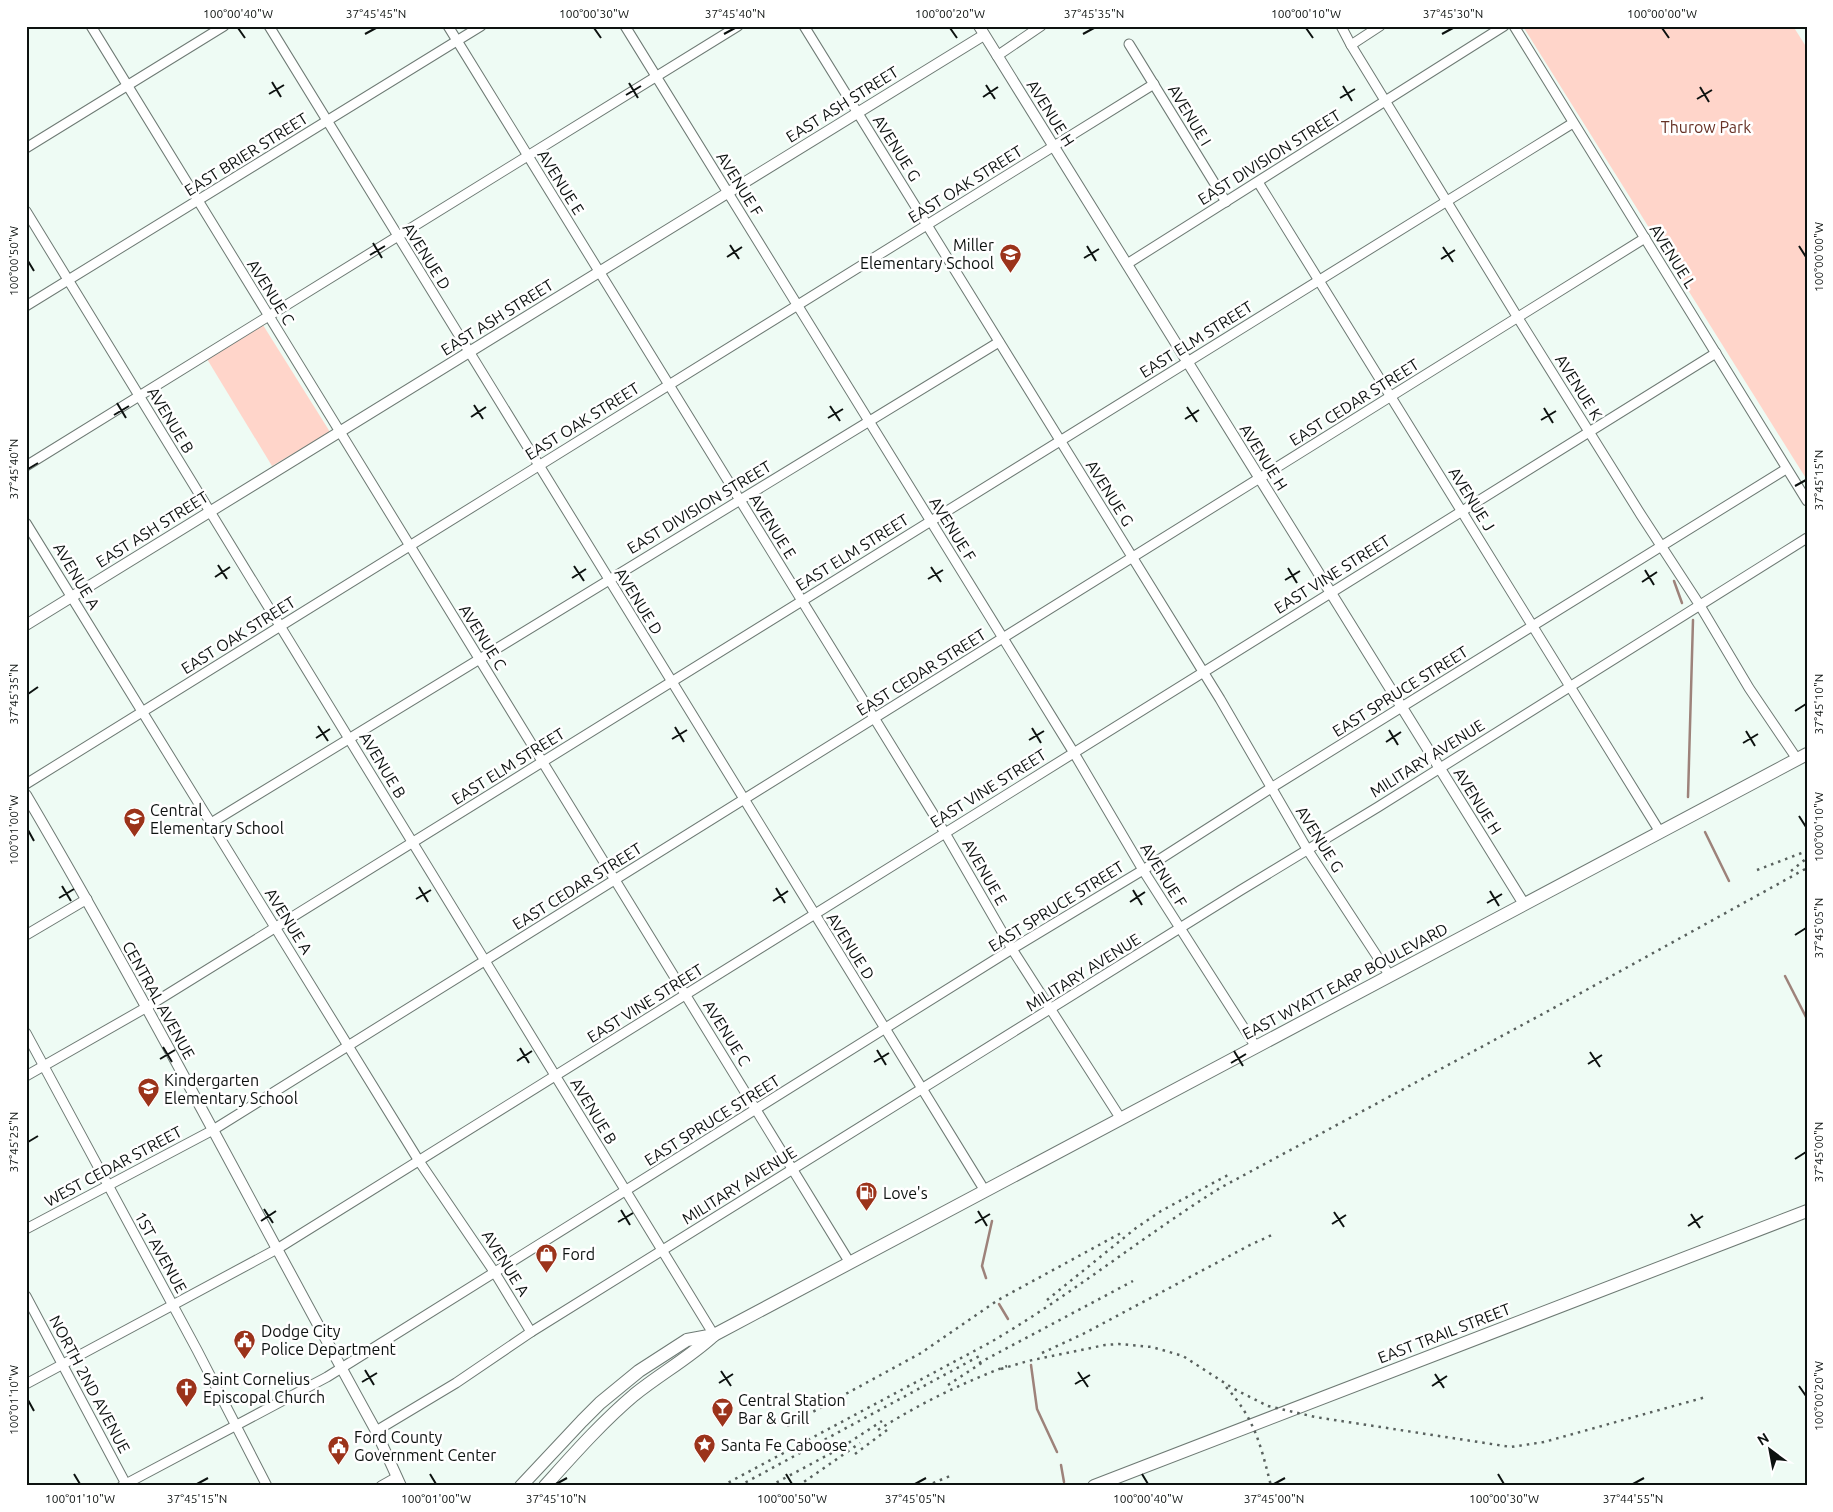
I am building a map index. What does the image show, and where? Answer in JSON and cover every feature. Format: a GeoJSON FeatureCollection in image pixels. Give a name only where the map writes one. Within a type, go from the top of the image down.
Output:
{"type":"FeatureCollection","features":[{"type":"Feature","properties":{"kind":"main road","name":"EAST WYATT EARP BOULEVARD"},"geometry":{"type":"LineString","coordinates":[[545,1486],[606,1420],[657,1376],[695,1352],[714,1335],[1802,757]]}},
{"type":"Feature","properties":{"kind":"main road","name":"EAST TRAIL STREET"},"geometry":{"type":"LineString","coordinates":[[1094,1486],[1807,1211]]}},
{"type":"Feature","properties":{"kind":"main road","name":"EAST WYATT EARP BOULEVARD"},"geometry":{"type":"LineString","coordinates":[[521,1486],[568,1434],[639,1371],[686,1340],[714,1335]]}},
{"type":"Feature","properties":{"kind":"street","name":"AVENUE C"},"geometry":{"type":"LineString","coordinates":[[91,26],[850,1263]]}},
{"type":"Feature","properties":{"kind":"street"},"geometry":{"type":"LineString","coordinates":[[26,148],[224,26]]}},
{"type":"Feature","properties":{"kind":"street","name":"AVENUE D"},"geometry":{"type":"LineString","coordinates":[[268,26],[984,1191]]}},
{"type":"Feature","properties":{"kind":"street","name":"AVENUE E"},"geometry":{"type":"LineString","coordinates":[[448,26],[945,833],[1012,949],[1121,1119]]}},
{"type":"Feature","properties":{"kind":"street","name":"EAST BRIER STREET"},"geometry":{"type":"LineString","coordinates":[[26,306],[481,26]]}},
{"type":"Feature","properties":{"kind":"street","name":"AVENUE F"},"geometry":{"type":"LineString","coordinates":[[625,26],[1074,753],[1143,870],[1256,1047]]}},
{"type":"Feature","properties":{"kind":"street"},"geometry":{"type":"LineString","coordinates":[[26,466],[738,26]]}},
{"type":"Feature","properties":{"kind":"street","name":"AVENUE G"},"geometry":{"type":"LineString","coordinates":[[804,26],[1203,672],[1307,849],[1390,976]]}},
{"type":"Feature","properties":{"kind":"street"},"geometry":{"type":"LineString","coordinates":[[997,56],[1041,26]]}},
{"type":"Feature","properties":{"kind":"street","name":"AVENUE K"},"geometry":{"type":"LineString","coordinates":[[1341,26],[1518,318],[1699,604],[1749,688],[1802,757]]}},
{"type":"Feature","properties":{"kind":"street"},"geometry":{"type":"LineString","coordinates":[[1351,45],[1380,26]]}},
{"type":"Feature","properties":{"kind":"street","name":"EAST DIVISION STREET"},"geometry":{"type":"LineString","coordinates":[[1127,264],[1504,26]]}},
{"type":"Feature","properties":{"kind":"street","name":"AVENUE L"},"geometry":{"type":"LineString","coordinates":[[1514,26],[1807,501]]}},
{"type":"Feature","properties":{"kind":"street","name":"EAST ASH STREET"},"geometry":{"type":"LineString","coordinates":[[26,625],[857,113],[981,30]]}},
{"type":"Feature","properties":{"kind":"street","name":"AVENUE H"},"geometry":{"type":"LineString","coordinates":[[981,30],[1524,904]]}},
{"type":"Feature","properties":{"kind":"street","name":"AVENUE I"},"geometry":{"type":"LineString","coordinates":[[1129,44],[1226,202]]}},
{"type":"Feature","properties":{"kind":"street","name":"EAST OAK STREET"},"geometry":{"type":"LineString","coordinates":[[26,784],[1154,84]]}},
{"type":"Feature","properties":{"kind":"street","name":"EAST ELM STREET"},"geometry":{"type":"LineString","coordinates":[[26,1076],[147,1007],[1573,123]]}},
{"type":"Feature","properties":{"kind":"street","name":"AVENUE J"},"geometry":{"type":"LineString","coordinates":[[1258,182],[1660,832]]}},
{"type":"Feature","properties":{"kind":"street","name":"AVENUE B"},"geometry":{"type":"LineString","coordinates":[[26,211],[714,1335]]}},
{"type":"Feature","properties":{"kind":"street","name":"EAST CEDAR STREET"},"geometry":{"type":"LineString","coordinates":[[213,1130],[1645,238]]}},
{"type":"Feature","properties":{"kind":"street","name":"EAST DIVISION STREET"},"geometry":{"type":"LineString","coordinates":[[211,823],[999,342]]}},
{"type":"Feature","properties":{"kind":"street","name":"EAST VINE STREET"},"geometry":{"type":"LineString","coordinates":[[26,1384],[277,1249],[1716,353]]}},
{"type":"Feature","properties":{"kind":"street","name":"EAST SPRUCE STREET"},"geometry":{"type":"LineString","coordinates":[[125,1485],[342,1369],[1012,949],[1143,870],[1271,788],[1786,468]]}},
{"type":"Feature","properties":{"kind":"street","name":"AVENUE A"},"geometry":{"type":"LineString","coordinates":[[26,523],[419,1161],[495,1273],[531,1332]]}},
{"type":"Feature","properties":{"kind":"street","name":"MILITARY AVENUE"},"geometry":{"type":"LineString","coordinates":[[376,1432],[456,1383],[531,1332],[1307,849],[1378,807],[1807,538]]}},
{"type":"Feature","properties":{"kind":"street","name":"CENTRAL AVENUE"},"geometry":{"type":"LineString","coordinates":[[26,795],[147,1007],[376,1432],[399,1482]]}},
{"type":"Feature","properties":{"kind":"street"},"geometry":{"type":"LineString","coordinates":[[26,935],[87,899]]}},
{"type":"Feature","properties":{"kind":"street","name":"1ST AVENUE"},"geometry":{"type":"LineString","coordinates":[[26,1033],[173,1305],[267,1486]]}},
{"type":"Feature","properties":{"kind":"street","name":"WEST CEDAR STREET"},"geometry":{"type":"LineString","coordinates":[[26,1228],[213,1130]]}},
{"type":"Feature","properties":{"kind":"street","name":"NORTH 2ND AVENUE"},"geometry":{"type":"LineString","coordinates":[[26,1296],[125,1485]]}},
{"type":"Feature","properties":{"kind":"street"},"geometry":{"type":"LineString","coordinates":[[381,1486],[399,1482]]}},
{"type":"Feature","properties":{"kind":"green space","name":"Thurow Park"},"geometry":{"type":"Polygon","coordinates":[[[1526,26],[1793,26],[1807,48],[1807,480],[1524,28],[1526,26]]]}},
{"type":"Feature","properties":{"kind":"green space"},"geometry":{"type":"Polygon","coordinates":[[[263,325],[330,432],[272,466],[207,359],[263,325]]]}},
{"type":"Feature","properties":{"kind":"waterway"},"geometry":{"type":"LineString","coordinates":[[1674,581],[1682,603]]}},
{"type":"Feature","properties":{"kind":"waterway"},"geometry":{"type":"LineString","coordinates":[[1688,797],[1693,620]]}},
{"type":"Feature","properties":{"kind":"waterway"},"geometry":{"type":"LineString","coordinates":[[1705,832],[1729,881]]}},
{"type":"Feature","properties":{"kind":"waterway"},"geometry":{"type":"LineString","coordinates":[[1785,976],[1807,1019]]}},
{"type":"Feature","properties":{"kind":"waterway"},"geometry":{"type":"LineString","coordinates":[[986,1278],[982,1266],[992,1221]]}},
{"type":"Feature","properties":{"kind":"waterway"},"geometry":{"type":"LineString","coordinates":[[999,1304],[1008,1319]]}},
{"type":"Feature","properties":{"kind":"waterway"},"geometry":{"type":"LineString","coordinates":[[1031,1365],[1037,1409],[1057,1452]]}},
{"type":"Feature","properties":{"kind":"waterway"},"geometry":{"type":"LineString","coordinates":[[1061,1465],[1064,1482]]}},
{"type":"Feature","properties":{"kind":"railway"},"geometry":{"type":"LineString","coordinates":[[1757,870],[1807,851]]}},
{"type":"Feature","properties":{"kind":"railway"},"geometry":{"type":"LineString","coordinates":[[1791,871],[1807,858]]}},
{"type":"Feature","properties":{"kind":"railway"},"geometry":{"type":"LineString","coordinates":[[722,1486],[991,1342],[1050,1305],[1220,1188],[1550,1010],[1807,868]]}},
{"type":"Feature","properties":{"kind":"railway"},"geometry":{"type":"LineString","coordinates":[[1047,1300],[1136,1228],[1161,1211],[1228,1175]]}},
{"type":"Feature","properties":{"kind":"railway"},"geometry":{"type":"LineString","coordinates":[[787,1426],[921,1353],[998,1300],[1121,1233]]}},
{"type":"Feature","properties":{"kind":"railway"},"geometry":{"type":"LineString","coordinates":[[1042,1353],[1083,1334],[1272,1235]]}},
{"type":"Feature","properties":{"kind":"railway"},"geometry":{"type":"LineString","coordinates":[[979,1363],[1133,1281]]}},
{"type":"Feature","properties":{"kind":"railway"},"geometry":{"type":"LineString","coordinates":[[1001,1369],[1028,1361],[1105,1345],[1119,1344],[1152,1347],[1183,1356],[1234,1389],[1268,1406],[1315,1417],[1511,1447],[1544,1442],[1706,1397]]}},
{"type":"Feature","properties":{"kind":"railway"},"geometry":{"type":"LineString","coordinates":[[739,1486],[983,1354]]}},
{"type":"Feature","properties":{"kind":"railway"},"geometry":{"type":"LineString","coordinates":[[948,1385],[983,1362]]}},
{"type":"Feature","properties":{"kind":"railway"},"geometry":{"type":"LineString","coordinates":[[878,1430],[909,1411],[941,1395],[1007,1366]]}},
{"type":"Feature","properties":{"kind":"railway"},"geometry":{"type":"LineString","coordinates":[[1226,1387],[1244,1410],[1256,1434],[1271,1486]]}},
{"type":"Feature","properties":{"kind":"railway"},"geometry":{"type":"LineString","coordinates":[[770,1486],[839,1449],[882,1421]]}},
{"type":"Feature","properties":{"kind":"railway"},"geometry":{"type":"LineString","coordinates":[[855,1454],[887,1430]]}},
{"type":"Feature","properties":{"kind":"railway"},"geometry":{"type":"LineString","coordinates":[[798,1486],[860,1443]]}},
{"type":"Feature","properties":{"kind":"railway"},"geometry":{"type":"LineString","coordinates":[[926,1486],[950,1476]]}},
{"type":"Feature","properties":{"kind":"place","name":"Miller Elementary School"},"geometry":{"type":"Point","coordinates":[1010,273]}},
{"type":"Feature","properties":{"kind":"place","name":"Central Elementary School"},"geometry":{"type":"Point","coordinates":[134,838]}},
{"type":"Feature","properties":{"kind":"place","name":"Kindergarten Elementary School"},"geometry":{"type":"Point","coordinates":[148,1108]}},
{"type":"Feature","properties":{"kind":"place","name":"Love's"},"geometry":{"type":"Point","coordinates":[867,1212]}},
{"type":"Feature","properties":{"kind":"place","name":"Ford"},"geometry":{"type":"Point","coordinates":[546,1273]}},
{"type":"Feature","properties":{"kind":"place","name":"Dodge City Police Department"},"geometry":{"type":"Point","coordinates":[245,1359]}},
{"type":"Feature","properties":{"kind":"place","name":"Saint Cornelius Episcopal Church"},"geometry":{"type":"Point","coordinates":[187,1407]}},
{"type":"Feature","properties":{"kind":"place","name":"Central Station Bar & Grill"},"geometry":{"type":"Point","coordinates":[722,1428]}},
{"type":"Feature","properties":{"kind":"place","name":"Santa Fe Caboose"},"geometry":{"type":"Point","coordinates":[705,1464]}},
{"type":"Feature","properties":{"kind":"place","name":"Ford County Government Center"},"geometry":{"type":"Point","coordinates":[338,1465]}}]}
